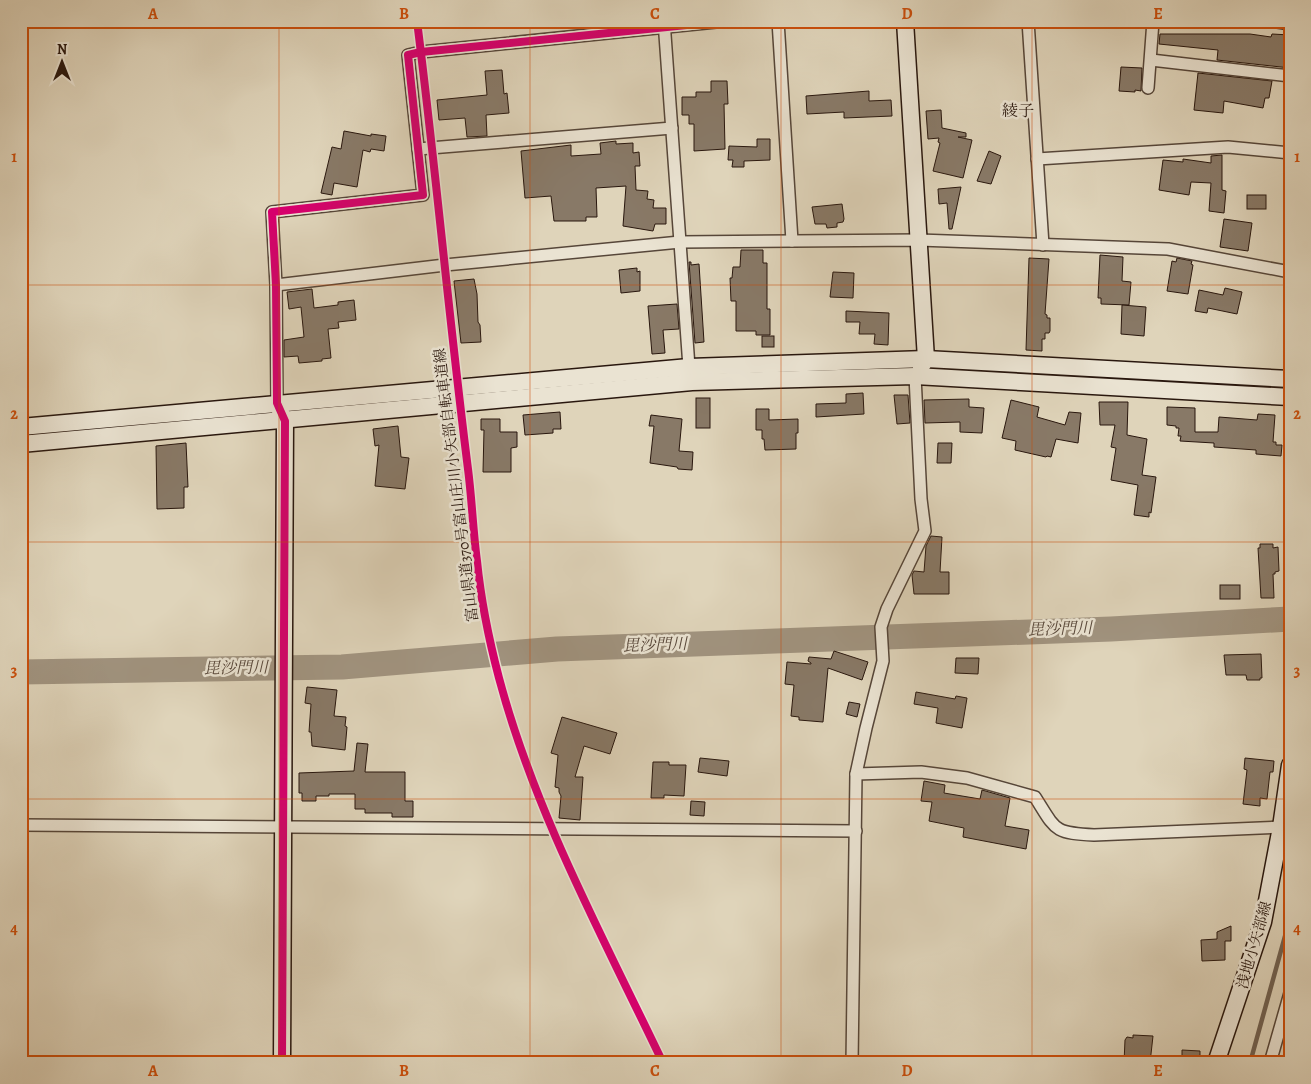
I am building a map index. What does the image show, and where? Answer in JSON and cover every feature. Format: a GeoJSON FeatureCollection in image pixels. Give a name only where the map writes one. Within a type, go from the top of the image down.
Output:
{"type":"FeatureCollection","features":[{"type":"Feature","properties":{"kind":"street"},"geometry":{"type":"LineString","coordinates":[[282,1063],[285,421],[277,404],[276,285],[272,212],[424,195],[408,55],[664,24],[726,21]]}},
{"type":"Feature","properties":{"kind":"street"},"geometry":{"type":"LineString","coordinates":[[778,21],[792,242]]}},
{"type":"Feature","properties":{"kind":"street"},"geometry":{"type":"LineString","coordinates":[[852,1063],[856,774],[883,661],[881,627],[887,609],[925,531],[921,499],[915,376],[926,359],[905,21]]}},
{"type":"Feature","properties":{"kind":"street"},"geometry":{"type":"LineString","coordinates":[[1028,21],[1043,245]]}},
{"type":"Feature","properties":{"kind":"street"},"geometry":{"type":"LineString","coordinates":[[1148,88],[1154,21]]}},
{"type":"Feature","properties":{"kind":"street"},"geometry":{"type":"LineString","coordinates":[[1271,21],[1290,24]]}},
{"type":"Feature","properties":{"kind":"street"},"geometry":{"type":"LineString","coordinates":[[664,24],[689,367]]}},
{"type":"Feature","properties":{"kind":"street"},"geometry":{"type":"LineString","coordinates":[[1150,60],[1290,76]]}},
{"type":"Feature","properties":{"kind":"street"},"geometry":{"type":"LineString","coordinates":[[418,149],[672,128]]}},
{"type":"Feature","properties":{"kind":"street"},"geometry":{"type":"LineString","coordinates":[[1037,159],[1228,147],[1290,153]]}},
{"type":"Feature","properties":{"kind":"street"},"geometry":{"type":"LineString","coordinates":[[276,285],[445,265],[680,242],[919,240],[1168,249],[1290,272]]}},
{"type":"Feature","properties":{"kind":"street"},"geometry":{"type":"LineString","coordinates":[[21,427],[689,367],[926,359],[1290,379]]}},
{"type":"Feature","properties":{"kind":"street"},"geometry":{"type":"LineString","coordinates":[[21,444],[692,382],[915,376],[1290,397]]}},
{"type":"Feature","properties":{"kind":"street","name":"浅地小矢部線"},"geometry":{"type":"LineString","coordinates":[[1216,1063],[1263,922],[1281,827],[1290,765]]}},
{"type":"Feature","properties":{"kind":"street"},"geometry":{"type":"LineString","coordinates":[[856,774],[921,772],[968,778],[1035,797],[1055,827],[1069,834],[1094,835],[1281,827]]}},
{"type":"Feature","properties":{"kind":"street"},"geometry":{"type":"LineString","coordinates":[[21,825],[856,831]]}},
{"type":"Feature","properties":{"kind":"street"},"geometry":{"type":"LineString","coordinates":[[1270,1063],[1290,993]]}},
{"type":"Feature","properties":{"kind":"building"},"geometry":{"type":"Polygon","coordinates":[[[1160,34],[1250,34],[1271,37],[1272,34],[1290,35],[1290,68],[1217,60],[1218,50],[1159,44],[1160,34]]]}},
{"type":"Feature","properties":{"kind":"building"},"geometry":{"type":"Polygon","coordinates":[[[1121,67],[1142,68],[1141,91],[1119,91],[1121,67]]]}},
{"type":"Feature","properties":{"kind":"building"},"geometry":{"type":"Polygon","coordinates":[[[502,70],[504,94],[507,93],[509,113],[486,115],[487,136],[467,137],[465,118],[439,120],[437,100],[487,95],[485,71],[502,70]]]}},
{"type":"Feature","properties":{"kind":"building"},"geometry":{"type":"Polygon","coordinates":[[[1198,73],[1272,81],[1269,98],[1265,98],[1263,108],[1224,101],[1223,113],[1194,110],[1198,73]]]}},
{"type":"Feature","properties":{"kind":"building"},"geometry":{"type":"Polygon","coordinates":[[[711,81],[727,81],[728,104],[724,104],[725,149],[694,151],[694,124],[689,124],[689,115],[682,115],[682,97],[696,97],[696,92],[711,92],[711,81]]]}},
{"type":"Feature","properties":{"kind":"building"},"geometry":{"type":"Polygon","coordinates":[[[869,91],[869,101],[891,100],[892,116],[844,118],[844,112],[807,114],[806,96],[869,91]]]}},
{"type":"Feature","properties":{"kind":"building"},"geometry":{"type":"Polygon","coordinates":[[[941,110],[942,128],[966,133],[966,137],[958,137],[972,140],[963,178],[933,171],[940,143],[938,142],[939,138],[928,139],[926,111],[941,110]]]}},
{"type":"Feature","properties":{"kind":"building"},"geometry":{"type":"Polygon","coordinates":[[[344,131],[371,136],[371,134],[386,136],[384,151],[371,149],[370,152],[363,150],[357,187],[334,183],[332,195],[321,193],[332,147],[341,149],[344,131]]]}},
{"type":"Feature","properties":{"kind":"building"},"geometry":{"type":"Polygon","coordinates":[[[757,139],[770,139],[770,160],[744,161],[744,167],[732,167],[733,160],[728,160],[729,146],[757,147],[757,139]]]}},
{"type":"Feature","properties":{"kind":"building"},"geometry":{"type":"Polygon","coordinates":[[[616,141],[616,144],[633,143],[633,153],[639,152],[640,166],[635,166],[636,190],[648,191],[647,199],[654,200],[653,208],[666,208],[666,224],[655,224],[653,231],[623,226],[626,186],[596,188],[597,217],[586,217],[586,221],[554,221],[551,196],[525,198],[521,151],[571,145],[571,156],[601,154],[600,143],[616,141]]]}},
{"type":"Feature","properties":{"kind":"building"},"geometry":{"type":"Polygon","coordinates":[[[989,151],[1001,156],[991,184],[977,181],[989,151]]]}},
{"type":"Feature","properties":{"kind":"building"},"geometry":{"type":"Polygon","coordinates":[[[1222,155],[1222,190],[1226,191],[1224,213],[1209,211],[1211,183],[1191,182],[1189,195],[1159,190],[1163,160],[1183,162],[1183,159],[1211,163],[1211,156],[1222,155]]]}},
{"type":"Feature","properties":{"kind":"building"},"geometry":{"type":"Polygon","coordinates":[[[961,187],[952,229],[949,229],[947,203],[939,204],[938,189],[961,187]]]}},
{"type":"Feature","properties":{"kind":"building"},"geometry":{"type":"Polygon","coordinates":[[[1247,195],[1266,195],[1266,209],[1247,209],[1247,195]]]}},
{"type":"Feature","properties":{"kind":"building"},"geometry":{"type":"Polygon","coordinates":[[[842,204],[844,219],[843,222],[837,223],[837,227],[827,228],[826,224],[815,224],[812,207],[842,204]]]}},
{"type":"Feature","properties":{"kind":"building"},"geometry":{"type":"Polygon","coordinates":[[[1224,219],[1252,223],[1248,251],[1220,247],[1224,219]]]}},
{"type":"Feature","properties":{"kind":"building"},"geometry":{"type":"Polygon","coordinates":[[[741,250],[763,250],[763,263],[767,263],[767,309],[770,309],[770,335],[756,335],[756,331],[736,331],[736,301],[731,301],[730,278],[732,278],[733,267],[740,267],[741,250]]]}},
{"type":"Feature","properties":{"kind":"building"},"geometry":{"type":"Polygon","coordinates":[[[1100,255],[1123,257],[1122,281],[1131,282],[1129,305],[1101,304],[1101,298],[1098,298],[1100,255]]]}},
{"type":"Feature","properties":{"kind":"building"},"geometry":{"type":"Polygon","coordinates":[[[1029,258],[1049,259],[1045,314],[1047,318],[1050,318],[1050,331],[1045,333],[1045,339],[1042,339],[1042,351],[1026,350],[1029,258]]]}},
{"type":"Feature","properties":{"kind":"building"},"geometry":{"type":"Polygon","coordinates":[[[1177,258],[1192,261],[1188,294],[1167,291],[1172,261],[1176,262],[1177,258]]]}},
{"type":"Feature","properties":{"kind":"building"},"geometry":{"type":"Polygon","coordinates":[[[689,262],[691,262],[691,265],[699,264],[704,342],[695,343],[689,262]]]}},
{"type":"Feature","properties":{"kind":"building"},"geometry":{"type":"Polygon","coordinates":[[[637,268],[637,272],[640,271],[640,291],[621,293],[619,270],[637,268]]]}},
{"type":"Feature","properties":{"kind":"building"},"geometry":{"type":"Polygon","coordinates":[[[833,272],[854,273],[853,298],[830,297],[833,272]]]}},
{"type":"Feature","properties":{"kind":"building"},"geometry":{"type":"Polygon","coordinates":[[[474,279],[481,342],[461,343],[454,281],[474,279]]]}},
{"type":"Feature","properties":{"kind":"building"},"geometry":{"type":"Polygon","coordinates":[[[1225,288],[1242,292],[1237,314],[1208,308],[1207,313],[1195,311],[1199,290],[1223,295],[1225,288]]]}},
{"type":"Feature","properties":{"kind":"building"},"geometry":{"type":"Polygon","coordinates":[[[312,289],[314,308],[338,305],[338,302],[354,300],[356,320],[338,322],[339,328],[328,329],[331,358],[322,359],[322,361],[299,363],[298,356],[284,357],[284,340],[304,337],[301,307],[289,309],[287,292],[312,289]]]}},
{"type":"Feature","properties":{"kind":"building"},"geometry":{"type":"Polygon","coordinates":[[[677,304],[679,329],[663,330],[665,353],[652,354],[648,306],[677,304]]]}},
{"type":"Feature","properties":{"kind":"building"},"geometry":{"type":"Polygon","coordinates":[[[1122,305],[1146,307],[1144,336],[1121,334],[1122,305]]]}},
{"type":"Feature","properties":{"kind":"building"},"geometry":{"type":"Polygon","coordinates":[[[846,311],[889,313],[888,345],[874,344],[875,334],[859,334],[860,322],[846,322],[846,311]]]}},
{"type":"Feature","properties":{"kind":"building"},"geometry":{"type":"Polygon","coordinates":[[[762,336],[774,336],[774,347],[762,347],[762,336]]]}},
{"type":"Feature","properties":{"kind":"building"},"geometry":{"type":"Polygon","coordinates":[[[863,393],[864,414],[816,417],[816,404],[846,403],[846,394],[863,393]]]}},
{"type":"Feature","properties":{"kind":"building"},"geometry":{"type":"Polygon","coordinates":[[[894,395],[908,395],[910,423],[897,424],[894,395]]]}},
{"type":"Feature","properties":{"kind":"building"},"geometry":{"type":"Polygon","coordinates":[[[696,398],[710,398],[710,428],[696,428],[696,398]]]}},
{"type":"Feature","properties":{"kind":"building"},"geometry":{"type":"Polygon","coordinates":[[[969,399],[969,407],[984,408],[982,433],[960,432],[960,422],[925,423],[924,400],[969,399]]]}},
{"type":"Feature","properties":{"kind":"building"},"geometry":{"type":"Polygon","coordinates":[[[1011,400],[1039,407],[1037,417],[1065,425],[1069,412],[1081,413],[1078,443],[1056,439],[1051,457],[1015,450],[1016,441],[1002,438],[1011,400]]]}},
{"type":"Feature","properties":{"kind":"building"},"geometry":{"type":"Polygon","coordinates":[[[1099,402],[1128,402],[1127,435],[1147,439],[1142,475],[1156,477],[1149,517],[1134,515],[1138,485],[1111,480],[1116,448],[1111,447],[1115,425],[1100,425],[1099,402]]]}},
{"type":"Feature","properties":{"kind":"building"},"geometry":{"type":"Polygon","coordinates":[[[1167,407],[1195,408],[1195,432],[1218,432],[1219,417],[1257,420],[1258,414],[1275,415],[1273,442],[1276,442],[1276,445],[1282,445],[1281,456],[1256,454],[1256,450],[1214,447],[1214,443],[1180,441],[1181,436],[1178,436],[1179,428],[1167,425],[1167,407]]]}},
{"type":"Feature","properties":{"kind":"building"},"geometry":{"type":"Polygon","coordinates":[[[756,409],[769,409],[769,420],[798,419],[796,449],[765,450],[762,430],[756,430],[756,409]]]}},
{"type":"Feature","properties":{"kind":"building"},"geometry":{"type":"Polygon","coordinates":[[[560,412],[561,429],[553,429],[553,433],[525,435],[523,415],[560,412]]]}},
{"type":"Feature","properties":{"kind":"building"},"geometry":{"type":"Polygon","coordinates":[[[651,415],[682,419],[679,451],[693,452],[692,470],[650,463],[654,426],[649,426],[651,415]]]}},
{"type":"Feature","properties":{"kind":"building"},"geometry":{"type":"Polygon","coordinates":[[[481,419],[500,419],[500,432],[517,432],[517,447],[511,448],[511,472],[483,472],[484,430],[481,430],[481,419]]]}},
{"type":"Feature","properties":{"kind":"building"},"geometry":{"type":"Polygon","coordinates":[[[398,426],[401,457],[409,458],[405,489],[375,486],[379,445],[375,446],[373,429],[398,426]]]}},
{"type":"Feature","properties":{"kind":"building"},"geometry":{"type":"Polygon","coordinates":[[[186,443],[188,487],[184,487],[184,508],[157,509],[156,446],[186,443]]]}},
{"type":"Feature","properties":{"kind":"building"},"geometry":{"type":"Polygon","coordinates":[[[938,443],[952,443],[951,463],[937,463],[938,443]]]}},
{"type":"Feature","properties":{"kind":"building"},"geometry":{"type":"Polygon","coordinates":[[[931,536],[942,537],[940,572],[949,572],[949,594],[914,594],[912,575],[914,571],[924,572],[926,546],[931,536]]]}},
{"type":"Feature","properties":{"kind":"building"},"geometry":{"type":"Polygon","coordinates":[[[1260,544],[1273,544],[1273,548],[1278,547],[1279,571],[1273,574],[1274,598],[1261,598],[1258,548],[1260,548],[1260,544]]]}},
{"type":"Feature","properties":{"kind":"building"},"geometry":{"type":"Polygon","coordinates":[[[1220,585],[1240,585],[1240,599],[1220,599],[1220,585]]]}},
{"type":"Feature","properties":{"kind":"building"},"geometry":{"type":"Polygon","coordinates":[[[834,651],[868,662],[862,680],[828,668],[823,722],[799,720],[799,717],[791,716],[794,685],[785,684],[787,662],[811,664],[808,661],[809,657],[831,659],[834,651]]]}},
{"type":"Feature","properties":{"kind":"building"},"geometry":{"type":"Polygon","coordinates":[[[1261,654],[1262,678],[1260,680],[1247,680],[1246,675],[1226,675],[1224,655],[1261,654]]]}},
{"type":"Feature","properties":{"kind":"building"},"geometry":{"type":"Polygon","coordinates":[[[956,658],[979,658],[978,674],[955,673],[956,658]]]}},
{"type":"Feature","properties":{"kind":"building"},"geometry":{"type":"Polygon","coordinates":[[[307,687],[337,690],[334,716],[346,717],[345,750],[312,746],[311,732],[309,732],[311,704],[305,703],[307,687]]]}},
{"type":"Feature","properties":{"kind":"building"},"geometry":{"type":"Polygon","coordinates":[[[916,692],[955,699],[956,696],[967,698],[962,728],[936,723],[938,708],[914,704],[916,692]]]}},
{"type":"Feature","properties":{"kind":"building"},"geometry":{"type":"Polygon","coordinates":[[[849,702],[860,704],[857,717],[846,714],[849,702]]]}},
{"type":"Feature","properties":{"kind":"building"},"geometry":{"type":"Polygon","coordinates":[[[562,717],[617,733],[610,754],[584,746],[575,777],[583,777],[580,820],[559,818],[561,796],[559,788],[555,787],[558,755],[551,753],[562,717]]]}},
{"type":"Feature","properties":{"kind":"building"},"geometry":{"type":"Polygon","coordinates":[[[357,743],[368,744],[365,772],[405,772],[405,801],[413,801],[413,817],[392,817],[392,813],[365,813],[365,809],[355,809],[355,794],[329,794],[329,796],[316,796],[316,801],[302,801],[302,793],[299,793],[299,773],[354,771],[357,743]]]}},
{"type":"Feature","properties":{"kind":"building"},"geometry":{"type":"Polygon","coordinates":[[[700,758],[729,761],[727,776],[698,772],[700,758]]]}},
{"type":"Feature","properties":{"kind":"building"},"geometry":{"type":"Polygon","coordinates":[[[1245,758],[1274,761],[1273,772],[1270,772],[1267,799],[1260,798],[1260,806],[1243,804],[1247,770],[1244,769],[1245,758]]]}},
{"type":"Feature","properties":{"kind":"building"},"geometry":{"type":"Polygon","coordinates":[[[653,762],[669,762],[669,765],[686,765],[684,796],[664,795],[664,798],[651,798],[653,762]]]}},
{"type":"Feature","properties":{"kind":"building"},"geometry":{"type":"Polygon","coordinates":[[[924,781],[945,785],[944,793],[980,799],[982,790],[1010,798],[1005,826],[1029,830],[1026,849],[963,837],[964,828],[929,821],[932,802],[921,801],[924,781]]]}},
{"type":"Feature","properties":{"kind":"building"},"geometry":{"type":"Polygon","coordinates":[[[691,801],[705,802],[704,816],[690,815],[691,801]]]}},
{"type":"Feature","properties":{"kind":"building"},"geometry":{"type":"Polygon","coordinates":[[[1231,926],[1231,941],[1225,941],[1225,960],[1202,961],[1201,940],[1217,939],[1217,932],[1231,926]]]}},
{"type":"Feature","properties":{"kind":"building"},"geometry":{"type":"Polygon","coordinates":[[[1133,1035],[1153,1036],[1150,1063],[1124,1063],[1125,1040],[1127,1037],[1133,1038],[1133,1035]]]}},
{"type":"Feature","properties":{"kind":"building"},"geometry":{"type":"Polygon","coordinates":[[[1182,1050],[1200,1051],[1200,1063],[1182,1063],[1182,1050]]]}},
{"type":"Feature","properties":{"kind":"waterway","name":"毘沙門川"},"geometry":{"type":"LineString","coordinates":[[21,672],[342,667],[557,649],[1111,629],[1290,619]]}},
{"type":"Feature","properties":{"kind":"waterway"},"geometry":{"type":"LineString","coordinates":[[1250,1063],[1290,918]]}},
{"type":"Feature","properties":{"kind":"cycle path","name":"富山県道370号富山庄川小矢部自転車道線"},"geometry":{"type":"LineString","coordinates":[[417,21],[474,538],[483,606],[492,649],[514,728],[551,826],[594,921],[663,1063]]}},
{"type":"Feature","properties":{"kind":"cycle path"},"geometry":{"type":"LineString","coordinates":[[282,1063],[285,421],[277,403],[276,285],[272,212],[423,195],[408,55],[421,52],[726,21]]}},
{"type":"Feature","properties":{"kind":"district","name":"綾子"},"geometry":{"type":"Point","coordinates":[1018,111]}}]}
